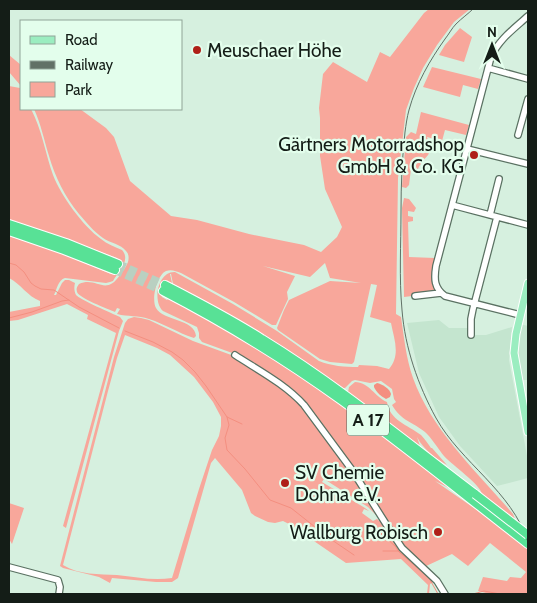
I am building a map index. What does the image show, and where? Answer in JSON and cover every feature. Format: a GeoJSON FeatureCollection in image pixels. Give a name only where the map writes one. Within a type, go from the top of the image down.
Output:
{"type":"FeatureCollection","features":[{"type":"Feature","properties":{"kind":"highway"},"geometry":{"type":"LineString","coordinates":[[9,224],[66,243],[117,267],[9,231]]}},
{"type":"Feature","properties":{"kind":"highway","name":"A 17"},"geometry":{"type":"LineString","coordinates":[[164,288],[200,303],[254,334],[305,367],[350,399],[475,498],[528,544]]}},
{"type":"Feature","properties":{"kind":"highway","name":"A 17"},"geometry":{"type":"LineString","coordinates":[[475,498],[528,535]]}},
{"type":"Feature","properties":{"kind":"main road"},"geometry":{"type":"LineString","coordinates":[[528,283],[516,334],[514,353],[528,432]]}},
{"type":"Feature","properties":{"kind":"street"},"geometry":{"type":"LineString","coordinates":[[520,315],[446,296],[441,293],[435,284],[434,275],[488,68],[495,48],[501,40],[528,16]]}},
{"type":"Feature","properties":{"kind":"street"},"geometry":{"type":"LineString","coordinates":[[488,68],[528,79]]}},
{"type":"Feature","properties":{"kind":"street"},"geometry":{"type":"LineString","coordinates":[[518,135],[528,99]]}},
{"type":"Feature","properties":{"kind":"street"},"geometry":{"type":"LineString","coordinates":[[467,149],[528,164]]}},
{"type":"Feature","properties":{"kind":"street"},"geometry":{"type":"LineString","coordinates":[[490,215],[499,179]]}},
{"type":"Feature","properties":{"kind":"street"},"geometry":{"type":"LineString","coordinates":[[452,205],[528,225]]}},
{"type":"Feature","properties":{"kind":"street"},"geometry":{"type":"LineString","coordinates":[[471,335],[471,319],[498,217]]}},
{"type":"Feature","properties":{"kind":"street"},"geometry":{"type":"LineString","coordinates":[[415,296],[441,293]]}},
{"type":"Feature","properties":{"kind":"street"},"geometry":{"type":"LineString","coordinates":[[235,355],[275,381],[304,405],[352,470],[402,548],[437,581],[445,594]]}},
{"type":"Feature","properties":{"kind":"street"},"geometry":{"type":"LineString","coordinates":[[9,567],[58,580],[59,594]]}},
{"type":"Feature","properties":{"kind":"shaded area"},"geometry":{"type":"Polygon","coordinates":[[[439,320],[449,328],[468,328],[468,335],[486,335],[512,327],[509,360],[528,461],[528,478],[497,486],[460,446],[439,417],[419,373],[407,323],[439,320]]]}},
{"type":"Feature","properties":{"kind":"shaded area"},"geometry":{"type":"Polygon","coordinates":[[[520,324],[528,326],[528,380],[522,380],[518,355],[517,339],[520,324]]]}},
{"type":"Feature","properties":{"kind":"shaded area"},"geometry":{"type":"Polygon","coordinates":[[[377,383],[389,390],[390,397],[386,399],[381,396],[374,387],[377,383]]]}},
{"type":"Feature","properties":{"kind":"green space"},"geometry":{"type":"Polygon","coordinates":[[[429,9],[470,9],[454,22],[437,45],[423,68],[406,110],[398,178],[396,314],[401,317],[413,378],[430,414],[467,462],[513,514],[515,519],[482,494],[471,480],[444,456],[425,432],[399,415],[392,405],[396,402],[392,389],[381,381],[370,383],[355,380],[343,388],[219,308],[173,284],[171,274],[172,283],[166,282],[161,295],[167,300],[183,306],[228,331],[314,386],[451,489],[435,481],[528,549],[528,594],[490,594],[478,591],[483,577],[507,581],[510,577],[521,578],[526,572],[490,543],[468,566],[452,554],[424,567],[404,547],[305,404],[235,354],[202,342],[199,338],[197,327],[163,311],[157,294],[158,287],[164,276],[175,272],[277,331],[319,361],[338,366],[377,366],[389,369],[393,364],[396,353],[391,323],[370,317],[377,285],[371,284],[352,364],[320,359],[277,328],[289,300],[330,281],[361,283],[330,278],[325,263],[310,277],[263,266],[295,276],[287,292],[288,299],[276,325],[272,325],[181,273],[172,270],[166,271],[160,277],[156,288],[154,299],[156,308],[165,315],[190,326],[196,336],[194,338],[149,319],[117,314],[120,309],[117,308],[115,312],[88,300],[77,292],[79,284],[91,282],[110,285],[120,275],[129,258],[126,251],[121,247],[96,233],[69,201],[54,172],[34,110],[81,110],[106,128],[114,137],[130,181],[171,216],[197,220],[249,234],[304,245],[321,252],[337,237],[342,227],[325,189],[320,156],[319,108],[323,74],[333,62],[367,82],[380,52],[390,57],[429,9]]]}},
{"type":"Feature","properties":{"kind":"green space"},"geometry":{"type":"Polygon","coordinates":[[[460,28],[472,37],[464,62],[439,55],[460,28]]]}},
{"type":"Feature","properties":{"kind":"green space"},"geometry":{"type":"Polygon","coordinates":[[[9,55],[20,64],[20,85],[9,72],[9,55]]]}},
{"type":"Feature","properties":{"kind":"green space"},"geometry":{"type":"Polygon","coordinates":[[[432,67],[481,79],[478,89],[463,85],[460,97],[423,87],[432,67]]]}},
{"type":"Feature","properties":{"kind":"green space"},"geometry":{"type":"Polygon","coordinates":[[[9,86],[20,88],[20,110],[32,110],[41,133],[53,175],[67,201],[80,219],[94,233],[122,250],[125,258],[123,266],[113,281],[106,283],[65,278],[59,283],[54,295],[56,295],[65,280],[69,280],[75,283],[74,288],[78,297],[120,317],[123,321],[66,528],[63,526],[116,333],[87,319],[88,315],[67,304],[18,320],[9,321],[9,312],[40,306],[40,301],[9,278],[9,236],[60,253],[111,274],[116,271],[120,262],[117,258],[9,220],[9,86]]]}},
{"type":"Feature","properties":{"kind":"green space"},"geometry":{"type":"Polygon","coordinates":[[[421,112],[469,125],[466,135],[445,130],[442,141],[427,137],[430,149],[428,155],[418,169],[411,169],[409,185],[406,188],[402,187],[406,137],[411,132],[416,134],[421,112]]]}},
{"type":"Feature","properties":{"kind":"green space"},"geometry":{"type":"Polygon","coordinates":[[[404,198],[409,199],[416,208],[414,212],[408,211],[408,216],[413,217],[413,221],[408,222],[409,257],[435,258],[432,280],[437,293],[404,297],[402,208],[404,198]]]}},
{"type":"Feature","properties":{"kind":"green space"},"geometry":{"type":"Polygon","coordinates":[[[134,317],[149,320],[193,341],[234,356],[274,382],[297,400],[339,453],[378,517],[368,507],[324,479],[322,482],[365,508],[369,511],[364,509],[362,513],[373,521],[377,519],[385,526],[435,581],[430,584],[429,594],[427,594],[428,585],[401,559],[346,563],[289,524],[283,521],[268,522],[255,516],[251,513],[242,490],[215,458],[211,463],[178,578],[172,582],[156,582],[112,578],[110,583],[99,577],[63,568],[60,566],[114,357],[128,319],[134,317]],[[125,335],[108,391],[63,565],[76,571],[151,579],[172,578],[199,489],[212,450],[219,436],[221,417],[213,402],[194,377],[170,355],[125,335]]]}},
{"type":"Feature","properties":{"kind":"green space"},"geometry":{"type":"Polygon","coordinates":[[[355,382],[364,384],[387,402],[395,418],[421,435],[447,465],[430,453],[417,437],[420,446],[348,392],[349,387],[355,382]]]}},
{"type":"Feature","properties":{"kind":"green space"},"geometry":{"type":"Polygon","coordinates":[[[9,503],[24,508],[12,544],[9,539],[9,503]]]}},
{"type":"Feature","properties":{"kind":"waterway"},"geometry":{"type":"LineString","coordinates":[[9,263],[16,265],[24,272],[35,286],[41,289],[54,290],[79,307],[119,328]]}},
{"type":"Feature","properties":{"kind":"waterway"},"geometry":{"type":"LineString","coordinates":[[9,318],[69,300]]}},
{"type":"Feature","properties":{"kind":"waterway"},"geometry":{"type":"LineString","coordinates":[[125,331],[153,342],[183,360],[206,386],[227,417],[242,424]]}},
{"type":"Feature","properties":{"kind":"waterway"},"geometry":{"type":"LineString","coordinates":[[227,417],[229,425],[225,438],[227,450],[270,500],[291,508],[354,555]]}},
{"type":"Feature","properties":{"kind":"waterway"},"geometry":{"type":"LineString","coordinates":[[373,526],[429,578],[438,594]]}},
{"type":"Feature","properties":{"kind":"waterway"},"geometry":{"type":"LineString","coordinates":[[383,551],[398,551]]}},
{"type":"Feature","properties":{"kind":"waterway"},"geometry":{"type":"LineString","coordinates":[[473,594],[484,591],[500,594]]}},
{"type":"Feature","properties":{"kind":"tunnel"},"geometry":{"type":"LineString","coordinates":[[118,264],[165,285]]}},
{"type":"Feature","properties":{"kind":"tunnel"},"geometry":{"type":"LineString","coordinates":[[115,270],[163,291]]}},
{"type":"Feature","properties":{"kind":"railway"},"geometry":{"type":"LineString","coordinates":[[473,9],[455,26],[434,55],[424,73],[408,113],[401,182],[400,273],[402,310],[413,366],[436,418],[446,434],[510,507],[528,542]]}},
{"type":"Feature","properties":{"kind":"place","name":"Meuschaer Höhe"},"geometry":{"type":"Point","coordinates":[197,50]}},
{"type":"Feature","properties":{"kind":"place","name":"Gärtners Motorradshop GmbH & Co. KG"},"geometry":{"type":"Point","coordinates":[474,155]}},
{"type":"Feature","properties":{"kind":"place","name":"SV Chemie Dohna e.V."},"geometry":{"type":"Point","coordinates":[285,483]}},
{"type":"Feature","properties":{"kind":"place","name":"Wallburg Robisch"},"geometry":{"type":"Point","coordinates":[438,532]}}]}
